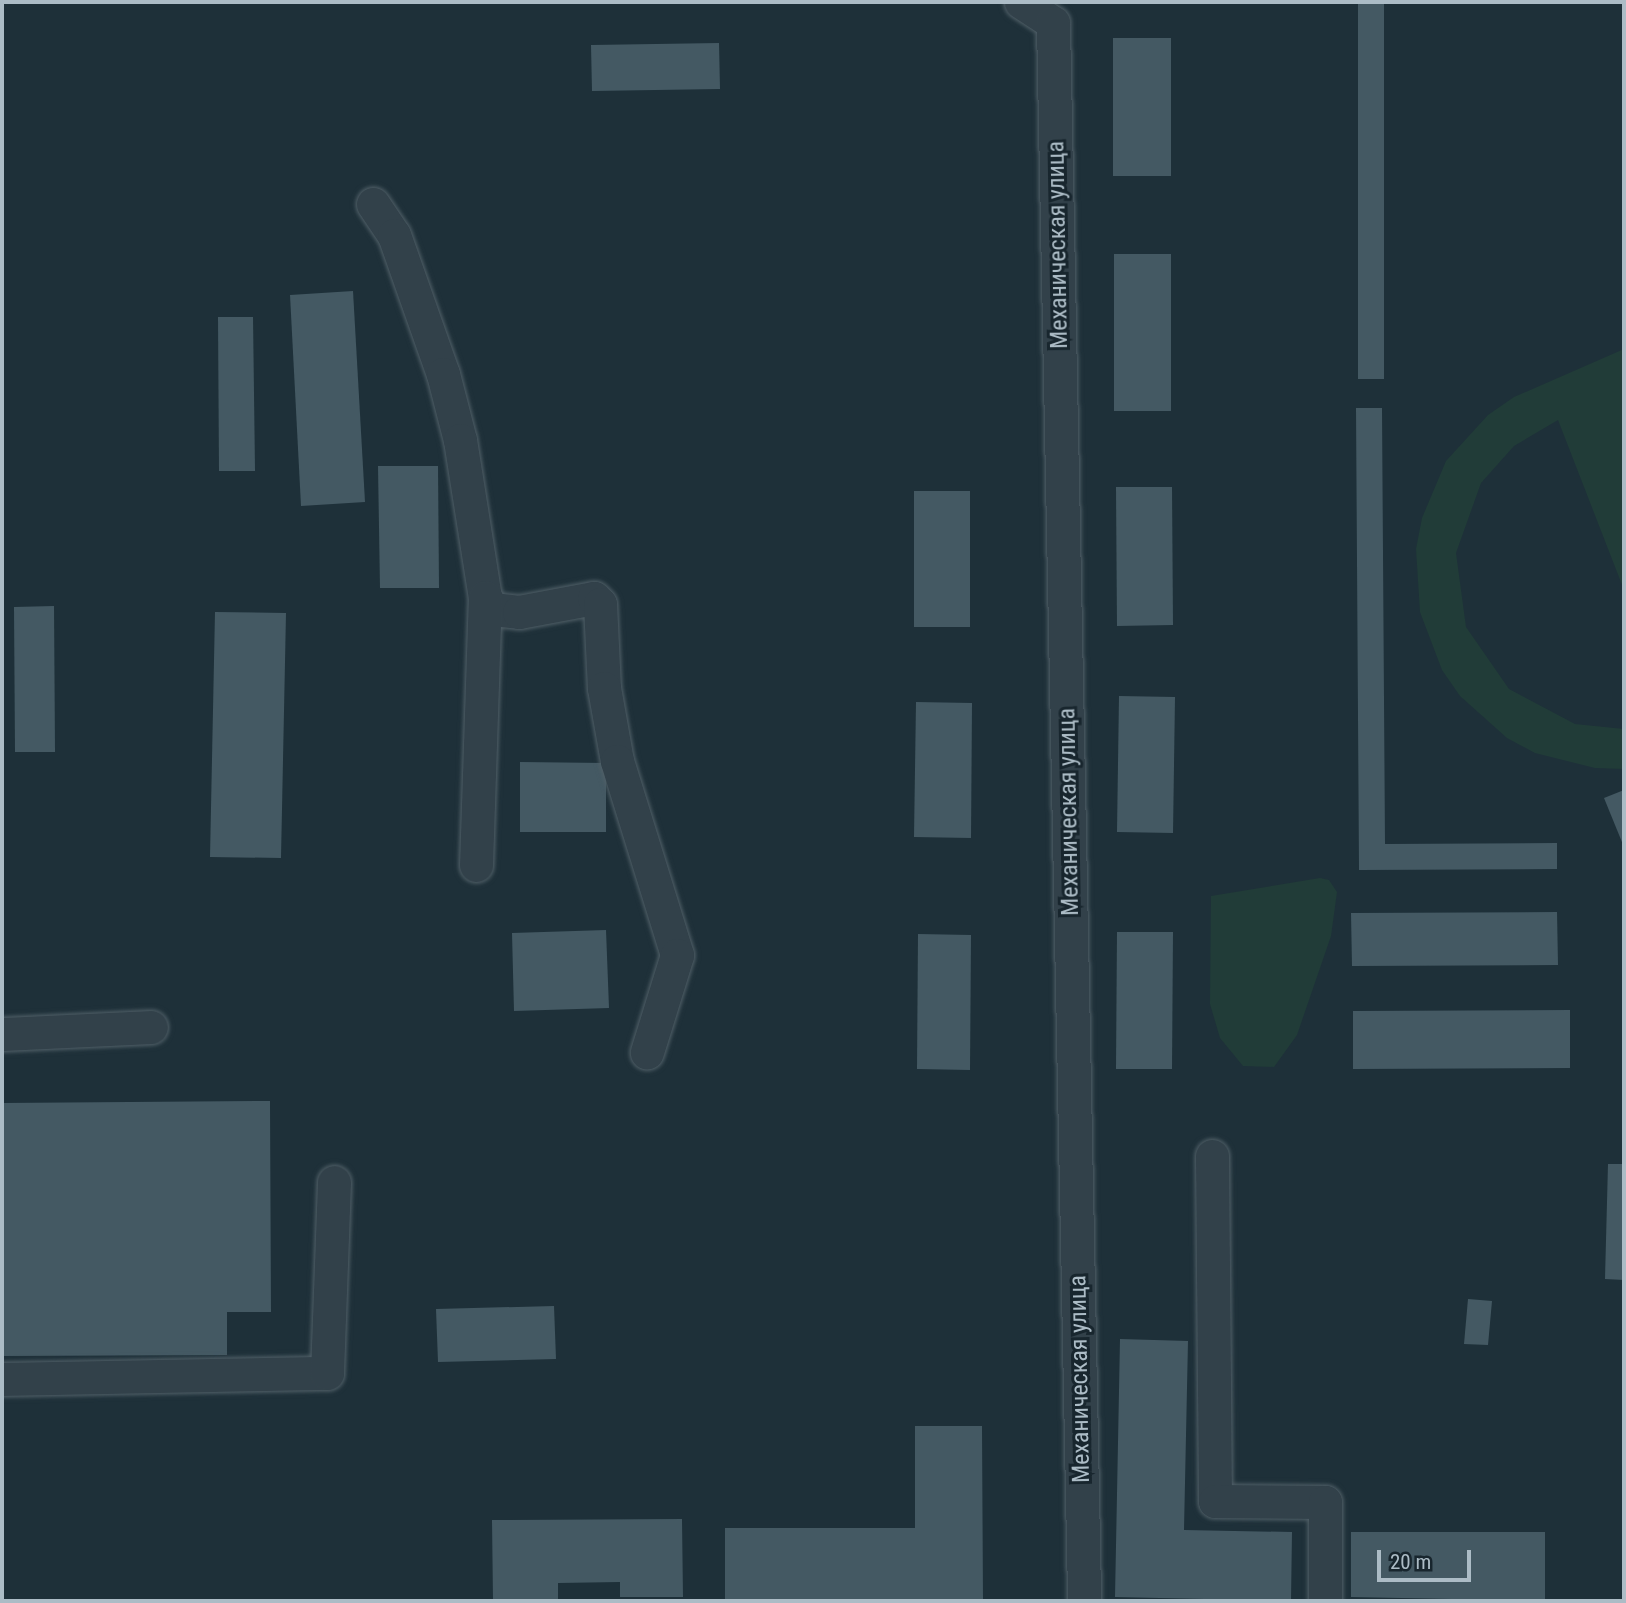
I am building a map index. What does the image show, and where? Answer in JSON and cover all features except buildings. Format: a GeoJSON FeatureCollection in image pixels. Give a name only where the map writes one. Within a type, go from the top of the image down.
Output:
{"type":"FeatureCollection","features":[{"type":"Feature","properties":{"kind":"street","name":"Механическая улица"},"geometry":{"type":"LineString","coordinates":[[1021,2],[1053,23],[1084,1601]]}},
{"type":"Feature","properties":{"kind":"street"},"geometry":{"type":"LineString","coordinates":[[373,204],[394,235],[443,374],[460,440],[485,597],[476,865]]}},
{"type":"Feature","properties":{"kind":"street"},"geometry":{"type":"LineString","coordinates":[[485,597],[492,609],[519,612],[594,598],[600,604],[604,688],[617,761],[677,955],[647,1052]]}},
{"type":"Feature","properties":{"kind":"street"},"geometry":{"type":"LineString","coordinates":[[2,1034],[151,1027]]}},
{"type":"Feature","properties":{"kind":"street"},"geometry":{"type":"LineString","coordinates":[[1212,1156],[1215,1501],[1325,1502],[1325,1601]]}},
{"type":"Feature","properties":{"kind":"street"},"geometry":{"type":"LineString","coordinates":[[2,1378],[327,1373],[334,1182]]}},
{"type":"Feature","properties":{"kind":"green space"},"geometry":{"type":"Polygon","coordinates":[[[1624,349],[1624,590],[1558,420],[1514,446],[1481,483],[1456,553],[1466,627],[1509,689],[1575,724],[1624,729],[1624,769],[1595,768],[1535,753],[1507,738],[1460,696],[1442,670],[1420,612],[1416,549],[1422,518],[1446,461],[1488,415],[1514,397],[1624,349]]]}},
{"type":"Feature","properties":{"kind":"green space"},"geometry":{"type":"Polygon","coordinates":[[[1320,878],[1329,880],[1337,892],[1331,936],[1297,1035],[1274,1067],[1243,1066],[1220,1038],[1210,1004],[1211,896],[1320,878]]]}}]}
